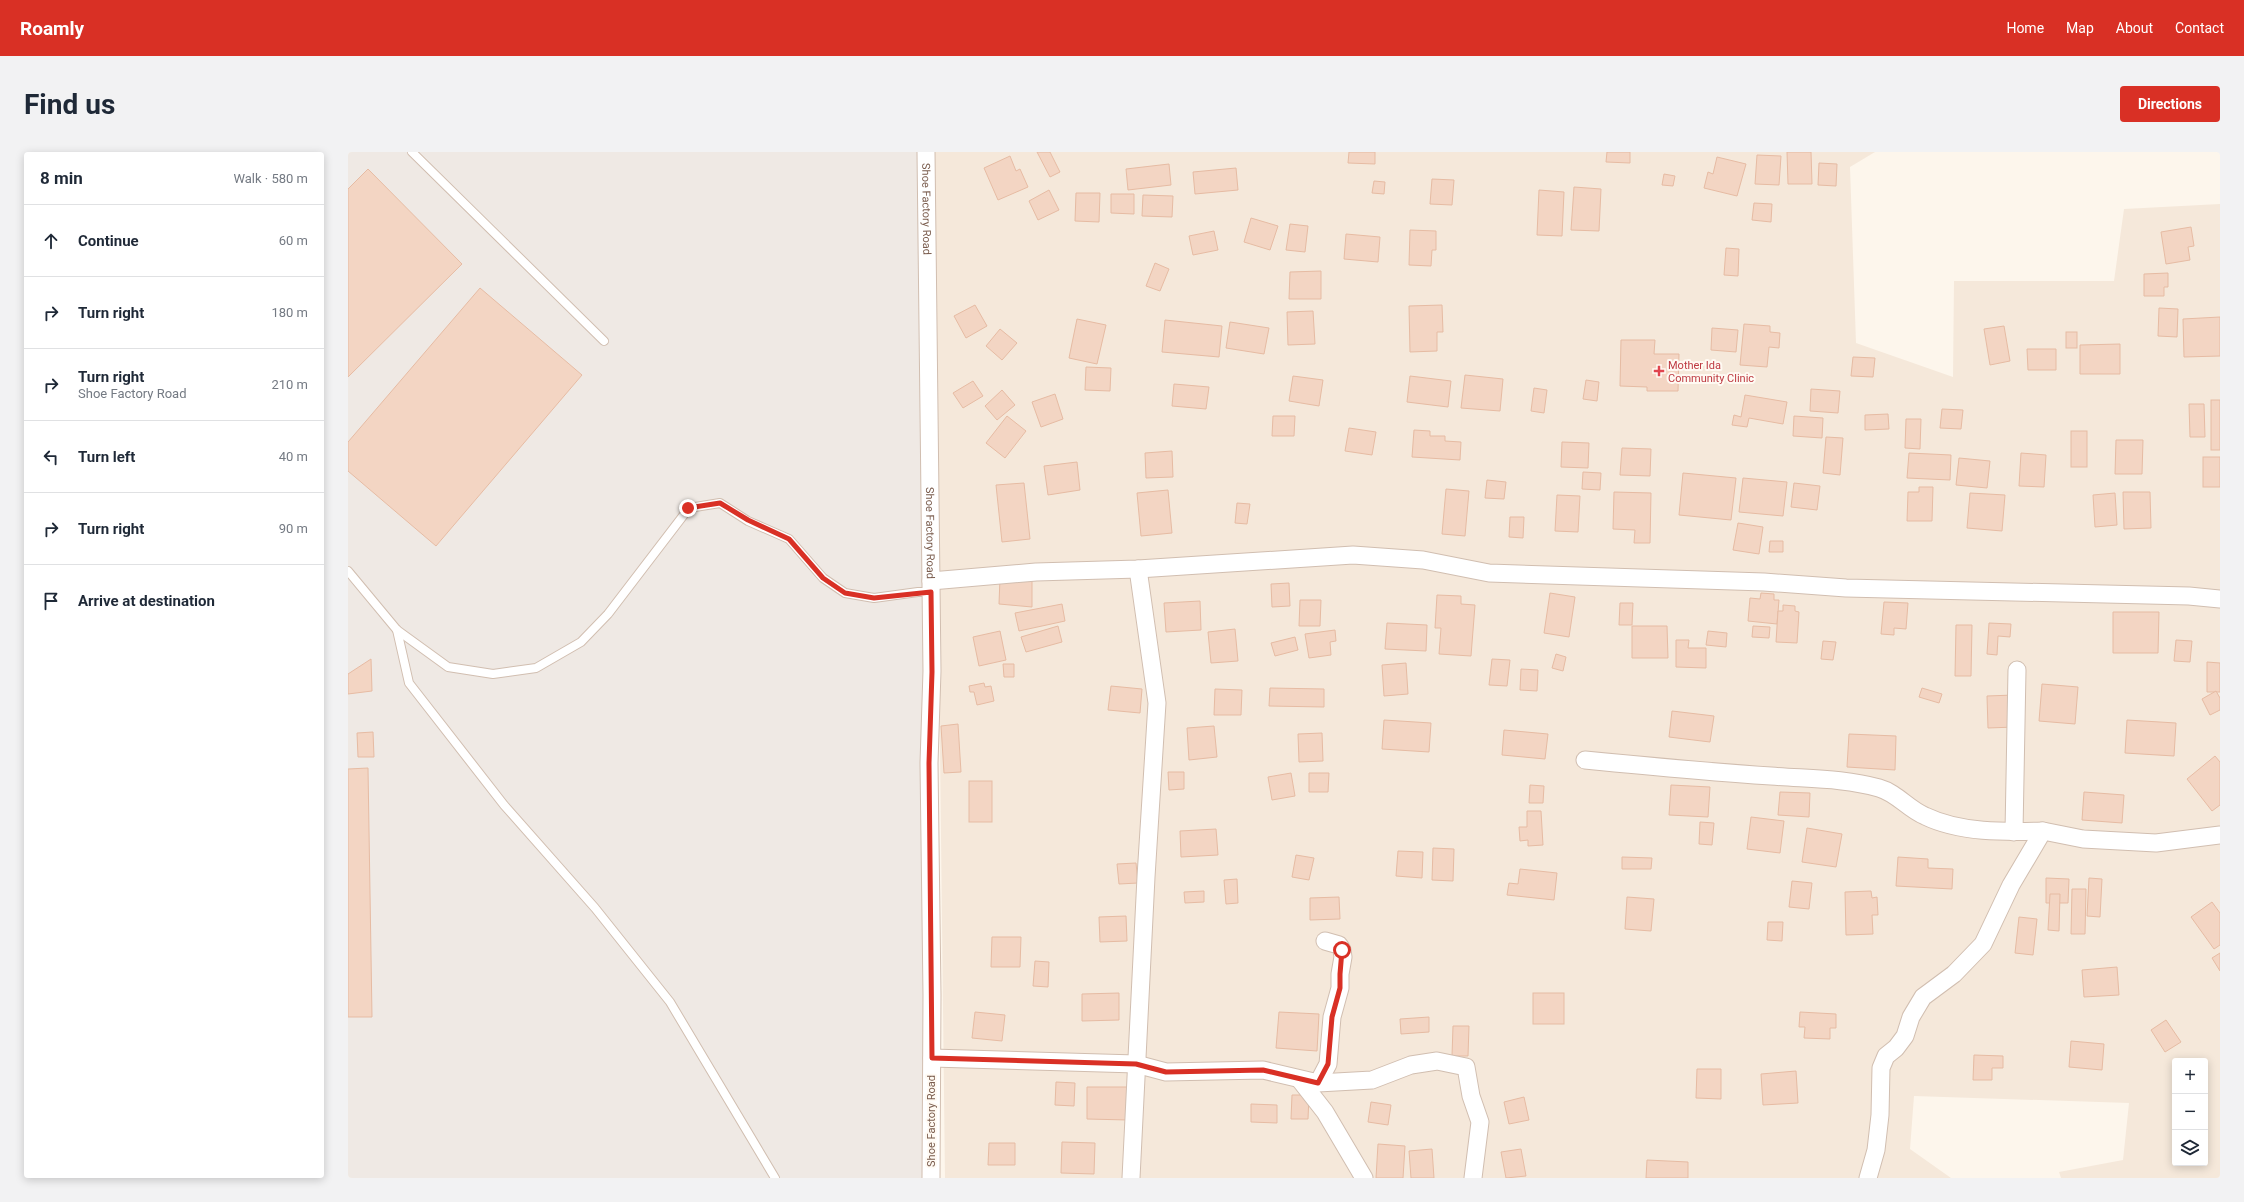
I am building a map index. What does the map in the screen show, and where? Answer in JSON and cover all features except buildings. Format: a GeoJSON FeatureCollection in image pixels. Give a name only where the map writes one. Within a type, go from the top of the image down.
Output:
{"type":"FeatureCollection","features":[{"type":"Feature","properties":{"kind":"street","name":"Shoe Factory Road"},"geometry":{"type":"LineString","coordinates":[[926,152],[932,672],[929,763],[932,1058],[931,1178]]}},
{"type":"Feature","properties":{"kind":"street"},"geometry":{"type":"LineString","coordinates":[[931,587],[1036,572],[1138,569],[1353,555],[1424,560],[1489,573],[1764,582],[1846,588],[2189,596],[2220,599]]}},
{"type":"Feature","properties":{"kind":"street"},"geometry":{"type":"LineString","coordinates":[[1131,1178],[1136,1064],[1157,703],[1138,569]]}},
{"type":"Feature","properties":{"kind":"street"},"geometry":{"type":"LineString","coordinates":[[2014,832],[2017,670]]}},
{"type":"Feature","properties":{"kind":"street"},"geometry":{"type":"LineString","coordinates":[[1585,760],[1834,780],[1880,788],[1902,799],[1915,812],[1936,822],[1958,827],[2014,832],[2043,831],[2083,838],[2156,843],[2220,835]]}},
{"type":"Feature","properties":{"kind":"street"},"geometry":{"type":"LineString","coordinates":[[1868,1178],[1876,1150],[1880,1115],[1881,1068],[1886,1056],[1896,1048],[1905,1036],[1911,1017],[1923,997],[1954,974],[1983,944],[2011,885],[2043,831]]}},
{"type":"Feature","properties":{"kind":"street"},"geometry":{"type":"LineString","coordinates":[[1318,1083],[1328,1064],[1332,1017],[1340,988],[1340,974],[1343,957],[1342,950],[1339,945],[1325,941]]}},
{"type":"Feature","properties":{"kind":"street"},"geometry":{"type":"LineString","coordinates":[[932,1058],[1136,1064],[1166,1072],[1263,1070],[1300,1080],[1318,1083],[1372,1080],[1411,1065],[1437,1061],[1466,1067],[1471,1096],[1480,1122],[1474,1178]]}},
{"type":"Feature","properties":{"kind":"street"},"geometry":{"type":"LineString","coordinates":[[1300,1080],[1325,1112],[1364,1178]]}},
{"type":"Feature","properties":{"kind":"lane"},"geometry":{"type":"LineString","coordinates":[[412,152],[604,341]]}},
{"type":"Feature","properties":{"kind":"lane"},"geometry":{"type":"LineString","coordinates":[[348,571],[396,630],[448,667],[493,674],[536,668],[581,642],[608,614],[688,508],[720,503],[748,520],[789,539],[823,578],[845,593],[874,598],[931,587]]}},
{"type":"Feature","properties":{"kind":"lane"},"geometry":{"type":"LineString","coordinates":[[396,630],[409,683],[504,805],[595,908],[670,1002],[775,1178]]}},
{"type":"Feature","properties":{"kind":"shaded area"},"geometry":{"type":"Polygon","coordinates":[[[348,152],[922,152],[933,1178],[348,1178],[348,152]]]}},
{"type":"Feature","properties":{"kind":"shaded area"},"geometry":{"type":"Polygon","coordinates":[[[933,152],[1875,152],[1850,167],[1856,343],[1953,377],[1954,281],[2114,281],[2124,209],[2220,204],[2220,1178],[2061,1178],[2059,1172],[2123,1160],[2129,1103],[1914,1096],[1910,1149],[1951,1178],[945,1178],[933,152]]]}},
{"type":"Feature","properties":{"kind":"place","name":"Mother Ida Community Clinic"},"geometry":{"type":"Point","coordinates":[1659,371]}},
{"type":"Feature","properties":{"kind":"route"},"geometry":{"type":"LineString","coordinates":[[688,508],[720,503],[748,520],[789,539],[823,578],[845,593],[874,598],[918,592],[931,592],[932,672],[929,763],[932,1058],[1136,1064],[1166,1072],[1263,1070],[1300,1080],[1318,1083],[1328,1064],[1332,1017],[1340,988],[1340,974],[1343,957],[1342,950]]}}]}
